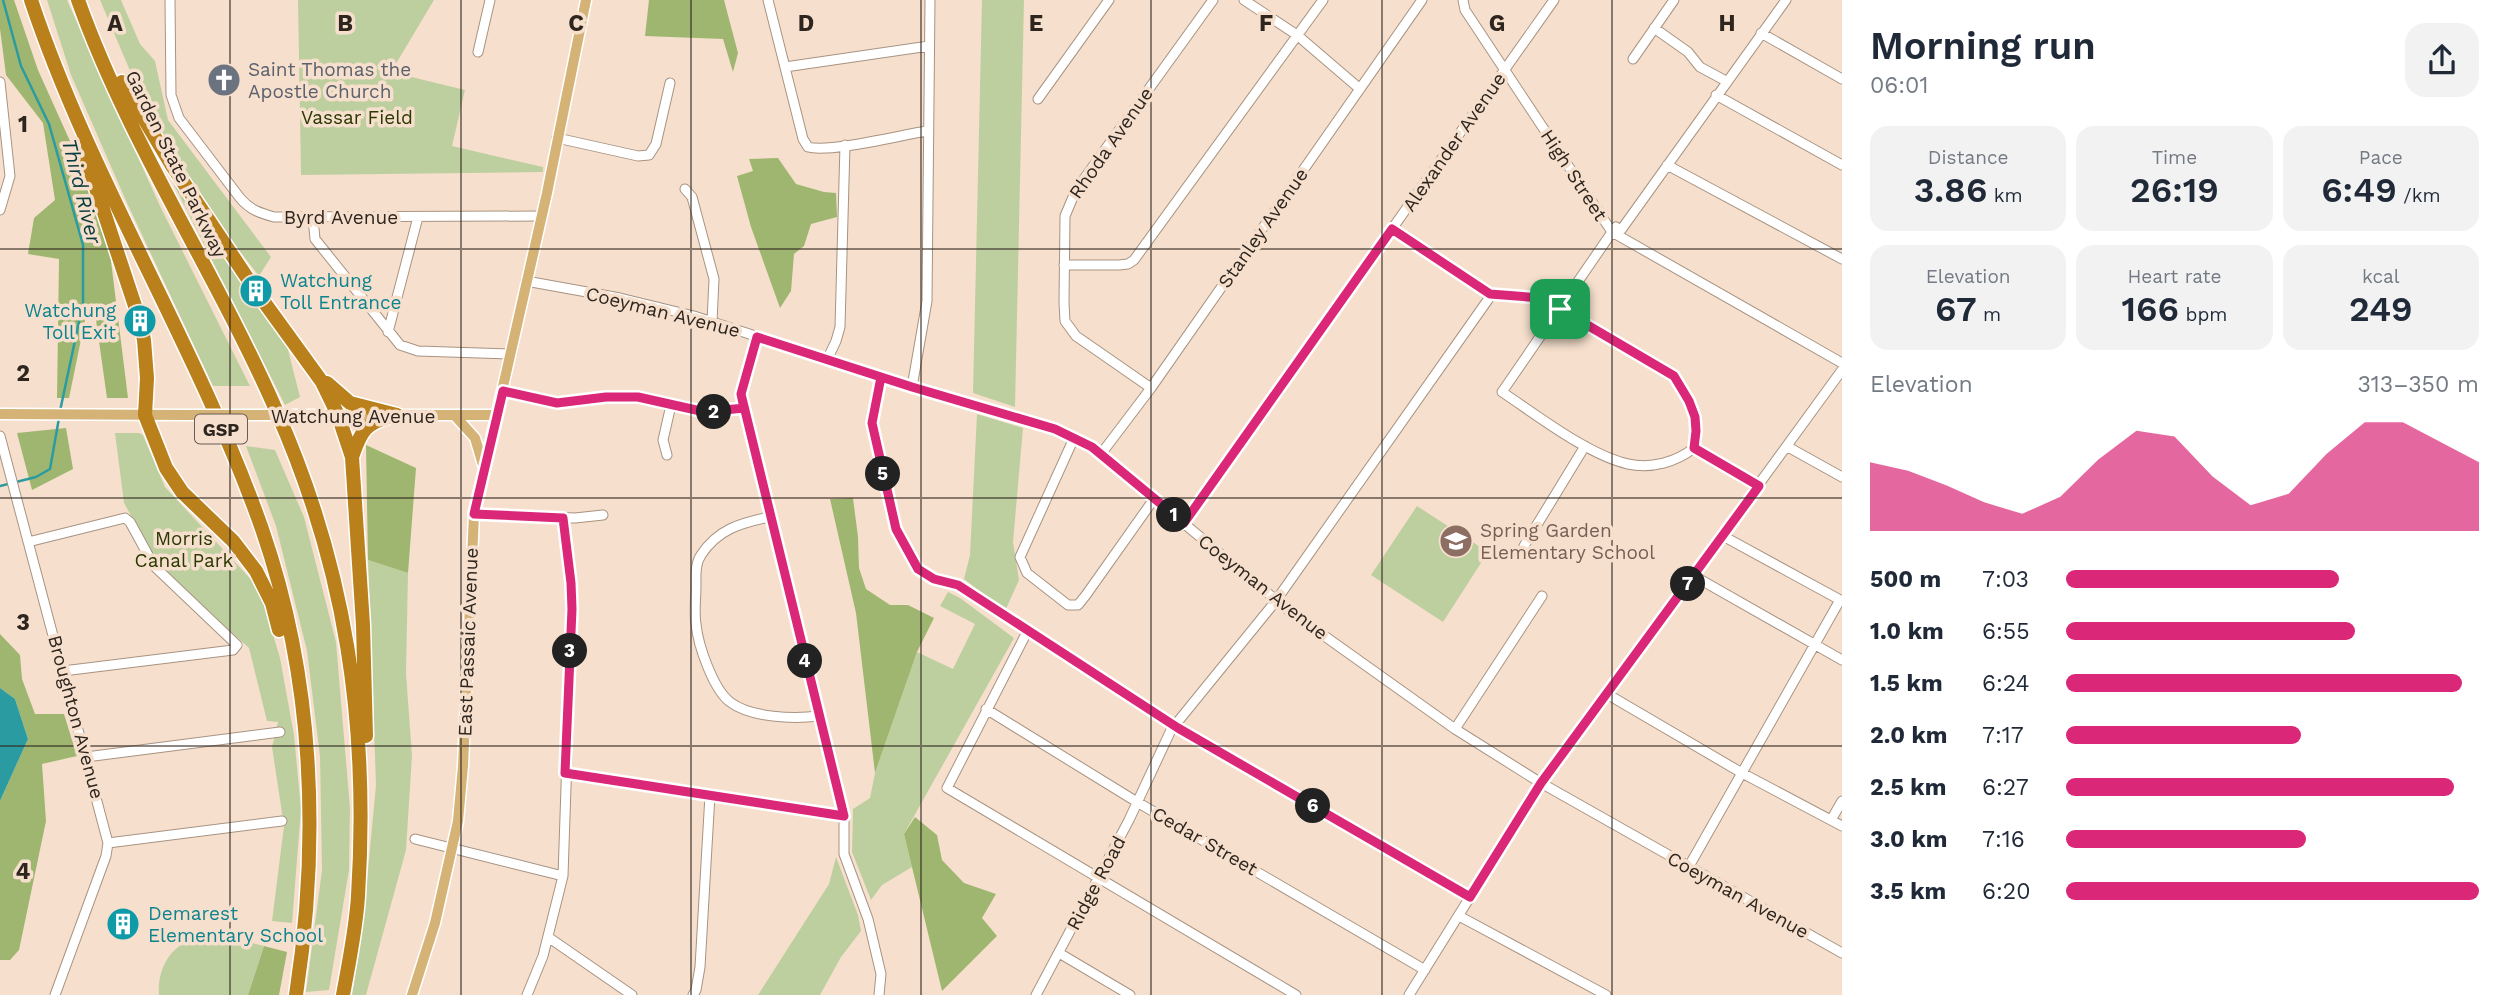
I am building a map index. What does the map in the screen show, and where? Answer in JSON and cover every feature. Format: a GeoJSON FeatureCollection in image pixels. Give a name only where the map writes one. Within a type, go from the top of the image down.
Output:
{"type":"FeatureCollection","features":[{"type":"Feature","properties":{"kind":"highway","name":"GSP"},"geometry":{"type":"LineString","coordinates":[[31,0],[61,84],[200,381],[258,518],[278,583],[290,635],[306,743],[310,852],[307,905],[296,995]]}},
{"type":"Feature","properties":{"kind":"highway"},"geometry":{"type":"LineString","coordinates":[[80,5],[165,155],[256,291],[317,372],[350,403],[397,415]]}},
{"type":"Feature","properties":{"kind":"highway","name":"Garden State Parkway"},"geometry":{"type":"LineString","coordinates":[[80,5],[127,112],[252,359],[297,459],[331,566],[352,675],[361,762],[358,897],[344,995]]}},
{"type":"Feature","properties":{"kind":"highway"},"geometry":{"type":"LineString","coordinates":[[61,84],[102,199],[140,321],[147,378],[145,415],[173,480],[246,556],[265,587],[278,624],[306,743]]}},
{"type":"Feature","properties":{"kind":"highway"},"geometry":{"type":"LineString","coordinates":[[317,372],[338,415],[352,457],[367,706],[366,737],[361,762]]}},
{"type":"Feature","properties":{"kind":"highway"},"geometry":{"type":"LineString","coordinates":[[352,457],[359,437],[370,424],[397,415]]}},
{"type":"Feature","properties":{"kind":"main road","name":"East Passaic Avenue"},"geometry":{"type":"LineString","coordinates":[[412,995],[426,955],[453,848],[463,775],[474,514],[542,216],[586,0]]}},
{"type":"Feature","properties":{"kind":"main road","name":"Watchung Avenue"},"geometry":{"type":"LineString","coordinates":[[0,414],[496,415]]}},
{"type":"Feature","properties":{"kind":"main road"},"geometry":{"type":"LineString","coordinates":[[456,417],[475,438],[480,451],[482,477]]}},
{"type":"Feature","properties":{"kind":"street","name":"Byrd Avenue"},"geometry":{"type":"LineString","coordinates":[[170,0],[171,95],[179,118],[248,207],[258,213],[274,217],[313,218],[542,216]]}},
{"type":"Feature","properties":{"kind":"street"},"geometry":{"type":"LineString","coordinates":[[478,52],[490,0]]}},
{"type":"Feature","properties":{"kind":"street"},"geometry":{"type":"LineString","coordinates":[[768,0],[805,144],[811,148],[845,145],[927,131]]}},
{"type":"Feature","properties":{"kind":"street"},"geometry":{"type":"LineString","coordinates":[[912,387],[927,301],[930,0]]}},
{"type":"Feature","properties":{"kind":"street"},"geometry":{"type":"LineString","coordinates":[[1038,99],[1109,0]]}},
{"type":"Feature","properties":{"kind":"street","name":"Rhoda Avenue"},"geometry":{"type":"LineString","coordinates":[[1151,388],[1076,337],[1065,321],[1065,216],[1076,190],[1213,0]]}},
{"type":"Feature","properties":{"kind":"street"},"geometry":{"type":"LineString","coordinates":[[1244,0],[1297,35],[1360,89]]}},
{"type":"Feature","properties":{"kind":"street"},"geometry":{"type":"LineString","coordinates":[[1064,265],[1119,265],[1134,260],[1322,0]]}},
{"type":"Feature","properties":{"kind":"street","name":"Stanley Avenue"},"geometry":{"type":"LineString","coordinates":[[1101,454],[1151,388],[1422,0]]}},
{"type":"Feature","properties":{"kind":"street","name":"High Street"},"geometry":{"type":"LineString","coordinates":[[1463,0],[1465,10],[1612,232],[1842,363]]}},
{"type":"Feature","properties":{"kind":"street","name":"Alexander Avenue"},"geometry":{"type":"LineString","coordinates":[[1184,523],[1554,0]]}},
{"type":"Feature","properties":{"kind":"street"},"geometry":{"type":"LineString","coordinates":[[1633,59],[1674,0]]}},
{"type":"Feature","properties":{"kind":"street"},"geometry":{"type":"LineString","coordinates":[[1694,448],[1673,461],[1642,466],[1626,464],[1585,446],[1502,393],[1612,232],[1616,227],[1621,230],[1786,0]]}},
{"type":"Feature","properties":{"kind":"street"},"geometry":{"type":"LineString","coordinates":[[1654,28],[1688,52],[1700,67],[1726,81]]}},
{"type":"Feature","properties":{"kind":"street"},"geometry":{"type":"LineString","coordinates":[[1761,33],[1842,79]]}},
{"type":"Feature","properties":{"kind":"street"},"geometry":{"type":"LineString","coordinates":[[785,67],[929,46]]}},
{"type":"Feature","properties":{"kind":"street"},"geometry":{"type":"LineString","coordinates":[[0,82],[3,141],[10,176],[0,210]]}},
{"type":"Feature","properties":{"kind":"street"},"geometry":{"type":"LineString","coordinates":[[557,138],[638,156],[649,155],[656,144],[670,83]]}},
{"type":"Feature","properties":{"kind":"street"},"geometry":{"type":"LineString","coordinates":[[1716,95],[1842,165]]}},
{"type":"Feature","properties":{"kind":"street"},"geometry":{"type":"LineString","coordinates":[[827,359],[840,327],[845,145]]}},
{"type":"Feature","properties":{"kind":"street"},"geometry":{"type":"LineString","coordinates":[[1667,165],[1842,260]]}},
{"type":"Feature","properties":{"kind":"street"},"geometry":{"type":"LineString","coordinates":[[685,189],[692,198],[714,279],[712,322]]}},
{"type":"Feature","properties":{"kind":"street"},"geometry":{"type":"LineString","coordinates":[[388,332],[418,217]]}},
{"type":"Feature","properties":{"kind":"street"},"geometry":{"type":"LineString","coordinates":[[313,218],[316,239],[388,332],[407,349],[511,354]]}},
{"type":"Feature","properties":{"kind":"street"},"geometry":{"type":"LineString","coordinates":[[1392,229],[1492,294],[1541,298],[1674,376],[1695,417],[1694,448]]}},
{"type":"Feature","properties":{"kind":"street","name":"Coeyman Avenue"},"geometry":{"type":"LineString","coordinates":[[526,281],[620,298],[712,322],[912,387],[1055,429],[1074,438],[1101,454],[1276,601],[1455,729],[1541,783],[1842,953]]}},
{"type":"Feature","properties":{"kind":"street","name":"Ridge Road"},"geometry":{"type":"LineString","coordinates":[[1036,995],[1138,802],[1174,725],[1276,601],[1492,294]]}},
{"type":"Feature","properties":{"kind":"street"},"geometry":{"type":"LineString","coordinates":[[757,337],[741,394],[844,816],[844,854],[868,919],[881,974],[879,995]]}},
{"type":"Feature","properties":{"kind":"street"},"geometry":{"type":"LineString","coordinates":[[1409,995],[1541,783],[1842,370]]}},
{"type":"Feature","properties":{"kind":"street"},"geometry":{"type":"LineString","coordinates":[[881,377],[872,423],[896,529],[918,569],[934,579],[958,585],[1174,725],[1470,897]]}},
{"type":"Feature","properties":{"kind":"street"},"geometry":{"type":"LineString","coordinates":[[503,391],[557,403],[606,397],[638,397],[705,412],[744,408]]}},
{"type":"Feature","properties":{"kind":"street"},"geometry":{"type":"LineString","coordinates":[[667,455],[663,440],[671,405]]}},
{"type":"Feature","properties":{"kind":"street","name":"Broughton Avenue"},"geometry":{"type":"LineString","coordinates":[[0,436],[108,843]]}},
{"type":"Feature","properties":{"kind":"street"},"geometry":{"type":"LineString","coordinates":[[1074,438],[1020,557],[1027,573],[1068,605],[1077,605],[1154,499]]}},
{"type":"Feature","properties":{"kind":"street"},"geometry":{"type":"LineString","coordinates":[[1524,547],[1585,446]]}},
{"type":"Feature","properties":{"kind":"street"},"geometry":{"type":"LineString","coordinates":[[1788,447],[1842,477]]}},
{"type":"Feature","properties":{"kind":"street"},"geometry":{"type":"LineString","coordinates":[[1694,448],[1759,486]]}},
{"type":"Feature","properties":{"kind":"street"},"geometry":{"type":"LineString","coordinates":[[474,514],[563,518],[603,514]]}},
{"type":"Feature","properties":{"kind":"street"},"geometry":{"type":"LineString","coordinates":[[769,517],[729,528],[715,539],[699,559],[696,571],[696,623],[699,640],[711,673],[730,702],[772,716],[819,716]]}},
{"type":"Feature","properties":{"kind":"street"},"geometry":{"type":"LineString","coordinates":[[28,542],[125,518],[130,522],[154,566],[237,645],[233,650],[63,671]]}},
{"type":"Feature","properties":{"kind":"street"},"geometry":{"type":"LineString","coordinates":[[527,995],[543,956],[563,876],[572,609],[563,518]]}},
{"type":"Feature","properties":{"kind":"street"},"geometry":{"type":"LineString","coordinates":[[1688,868],[1841,601],[1723,536]]}},
{"type":"Feature","properties":{"kind":"street"},"geometry":{"type":"LineString","coordinates":[[1694,576],[1842,660]]}},
{"type":"Feature","properties":{"kind":"street"},"geometry":{"type":"LineString","coordinates":[[1455,729],[1542,596]]}},
{"type":"Feature","properties":{"kind":"street"},"geometry":{"type":"LineString","coordinates":[[1028,630],[947,788],[1296,995]]}},
{"type":"Feature","properties":{"kind":"street"},"geometry":{"type":"LineString","coordinates":[[1607,694],[1742,773],[1842,826]]}},
{"type":"Feature","properties":{"kind":"street","name":"Cedar Street"},"geometry":{"type":"LineString","coordinates":[[986,709],[1138,802],[1425,970]]}},
{"type":"Feature","properties":{"kind":"street"},"geometry":{"type":"LineString","coordinates":[[86,757],[280,732]]}},
{"type":"Feature","properties":{"kind":"street"},"geometry":{"type":"LineString","coordinates":[[565,773],[844,816]]}},
{"type":"Feature","properties":{"kind":"street"},"geometry":{"type":"LineString","coordinates":[[693,995],[700,967],[710,795]]}},
{"type":"Feature","properties":{"kind":"street"},"geometry":{"type":"LineString","coordinates":[[1831,820],[1842,801]]}},
{"type":"Feature","properties":{"kind":"street"},"geometry":{"type":"LineString","coordinates":[[55,995],[106,856],[108,843],[282,821]]}},
{"type":"Feature","properties":{"kind":"street"},"geometry":{"type":"LineString","coordinates":[[415,839],[563,876]]}},
{"type":"Feature","properties":{"kind":"street"},"geometry":{"type":"LineString","coordinates":[[1459,916],[1606,995]]}},
{"type":"Feature","properties":{"kind":"street"},"geometry":{"type":"LineString","coordinates":[[548,937],[632,995]]}},
{"type":"Feature","properties":{"kind":"street"},"geometry":{"type":"LineString","coordinates":[[1059,953],[1130,995]]}},
{"type":"Feature","properties":{"kind":"green space"},"geometry":{"type":"Polygon","coordinates":[[[0,0],[14,0],[38,70],[106,221],[128,398],[107,398],[96,320],[85,320],[69,398],[57,398],[59,259],[28,254],[34,218],[55,200],[43,123],[6,75],[0,29],[0,0]]]}},
{"type":"Feature","properties":{"kind":"green space"},"geometry":{"type":"Polygon","coordinates":[[[47,0],[67,0],[160,206],[250,386],[213,386],[127,203],[71,75],[47,0]]]}},
{"type":"Feature","properties":{"kind":"green space"},"geometry":{"type":"Polygon","coordinates":[[[100,0],[121,0],[140,44],[155,61],[168,120],[271,257],[259,276],[213,217],[142,99],[100,0]]]}},
{"type":"Feature","properties":{"kind":"green space","name":"Vassar Field"},"geometry":{"type":"Polygon","coordinates":[[[298,0],[434,0],[391,72],[465,90],[452,146],[543,167],[543,172],[301,175],[298,0]]]}},
{"type":"Feature","properties":{"kind":"green space"},"geometry":{"type":"Polygon","coordinates":[[[649,0],[724,0],[738,53],[733,72],[723,39],[645,36],[649,0]]]}},
{"type":"Feature","properties":{"kind":"green space"},"geometry":{"type":"Polygon","coordinates":[[[982,0],[1024,0],[1015,407],[973,393],[982,0]]]}},
{"type":"Feature","properties":{"kind":"green space"},"geometry":{"type":"Polygon","coordinates":[[[778,158],[796,184],[836,193],[837,217],[811,224],[804,246],[794,254],[791,291],[780,308],[751,227],[737,176],[753,171],[749,159],[778,158]]]}},
{"type":"Feature","properties":{"kind":"green space"},"geometry":{"type":"Polygon","coordinates":[[[172,181],[285,338],[300,397],[285,405],[172,181]]]}},
{"type":"Feature","properties":{"kind":"green space"},"geometry":{"type":"Polygon","coordinates":[[[977,414],[1023,428],[1013,542],[1019,580],[1005,611],[964,579],[970,555],[977,414]]]}},
{"type":"Feature","properties":{"kind":"green space"},"geometry":{"type":"Polygon","coordinates":[[[66,428],[73,469],[32,490],[17,433],[66,428]]]}},
{"type":"Feature","properties":{"kind":"green space","name":"Morris Canal Park"},"geometry":{"type":"Polygon","coordinates":[[[115,433],[143,435],[165,487],[259,588],[280,658],[294,735],[301,809],[292,923],[272,921],[284,826],[272,747],[278,722],[267,721],[249,648],[159,566],[124,503],[115,433]]]}},
{"type":"Feature","properties":{"kind":"green space"},"geometry":{"type":"Polygon","coordinates":[[[366,445],[416,468],[408,573],[368,560],[366,445]]]}},
{"type":"Feature","properties":{"kind":"green space"},"geometry":{"type":"Polygon","coordinates":[[[246,446],[275,450],[304,517],[336,642],[350,808],[349,870],[329,990],[306,992],[322,870],[320,756],[307,651],[276,526],[246,446]]]}},
{"type":"Feature","properties":{"kind":"green space"},"geometry":{"type":"Polygon","coordinates":[[[853,498],[859,568],[866,589],[890,605],[908,605],[934,618],[917,652],[875,773],[856,613],[830,499],[853,498]]]}},
{"type":"Feature","properties":{"kind":"green space"},"geometry":{"type":"Polygon","coordinates":[[[1417,506],[1488,552],[1443,622],[1371,575],[1417,506]]]}},
{"type":"Feature","properties":{"kind":"green space"},"geometry":{"type":"Polygon","coordinates":[[[368,560],[408,573],[406,673],[412,756],[406,850],[366,995],[352,995],[362,933],[376,785],[368,560]]]}},
{"type":"Feature","properties":{"kind":"green space"},"geometry":{"type":"Polygon","coordinates":[[[948,592],[1014,638],[904,834],[912,867],[882,885],[871,900],[852,852],[853,809],[870,798],[875,773],[917,652],[953,669],[975,624],[940,606],[948,592]]]}},
{"type":"Feature","properties":{"kind":"green space"},"geometry":{"type":"Polygon","coordinates":[[[0,634],[20,655],[22,679],[35,714],[64,714],[77,756],[42,764],[46,821],[19,950],[10,960],[0,960],[0,801],[28,739],[15,699],[0,688],[0,634]]]}},
{"type":"Feature","properties":{"kind":"green space"},"geometry":{"type":"Polygon","coordinates":[[[915,817],[937,835],[942,860],[964,883],[996,894],[982,918],[997,936],[942,991],[904,834],[915,817]]]}},
{"type":"Feature","properties":{"kind":"green space"},"geometry":{"type":"Polygon","coordinates":[[[836,857],[858,915],[861,931],[841,957],[820,995],[758,995],[829,884],[836,857]]]}},
{"type":"Feature","properties":{"kind":"green space"},"geometry":{"type":"Polygon","coordinates":[[[198,938],[233,938],[264,946],[248,995],[159,995],[160,977],[166,961],[178,947],[198,938]]]}},
{"type":"Feature","properties":{"kind":"green space"},"geometry":{"type":"Polygon","coordinates":[[[264,946],[287,952],[279,995],[248,995],[264,946]]]}},
{"type":"Feature","properties":{"kind":"water"},"geometry":{"type":"Polygon","coordinates":[[[0,688],[15,699],[28,739],[0,801],[0,688]]]}},
{"type":"Feature","properties":{"kind":"waterway","name":"Third River"},"geometry":{"type":"LineString","coordinates":[[3,0],[21,66],[49,124],[83,245],[83,303],[60,411]]}},
{"type":"Feature","properties":{"kind":"waterway","name":"Third River"},"geometry":{"type":"LineString","coordinates":[[0,486],[36,477],[50,469],[59,418]]}},
{"type":"Feature","properties":{"kind":"place","name":"Saint Thomas the Apostle Church"},"geometry":{"type":"Point","coordinates":[224,80]}},
{"type":"Feature","properties":{"kind":"place","name":"Watchung Toll Entrance"},"geometry":{"type":"Point","coordinates":[256,291]}},
{"type":"Feature","properties":{"kind":"place","name":"Watchung Toll Exit"},"geometry":{"type":"Point","coordinates":[140,321]}},
{"type":"Feature","properties":{"kind":"place","name":"Spring Garden Elementary School"},"geometry":{"type":"Point","coordinates":[1456,541]}},
{"type":"Feature","properties":{"kind":"place","name":"Demarest Elementary School"},"geometry":{"type":"Point","coordinates":[123,924]}},
{"type":"Feature","properties":{"kind":"route"},"geometry":{"type":"LineString","coordinates":[[1560,309],[1541,298],[1528,295],[1490,294],[1392,229],[1184,523],[1092,447],[1055,429],[757,337],[741,394],[744,408],[705,412],[638,397],[606,397],[557,403],[503,391],[474,514],[563,518],[572,609],[565,773],[844,816],[741,394],[744,378],[757,337],[881,377],[872,423],[896,529],[918,569],[934,579],[958,585],[971,592],[1178,728],[1470,897],[1541,783],[1759,486],[1694,448],[1695,417],[1674,376],[1560,309]]}}]}
